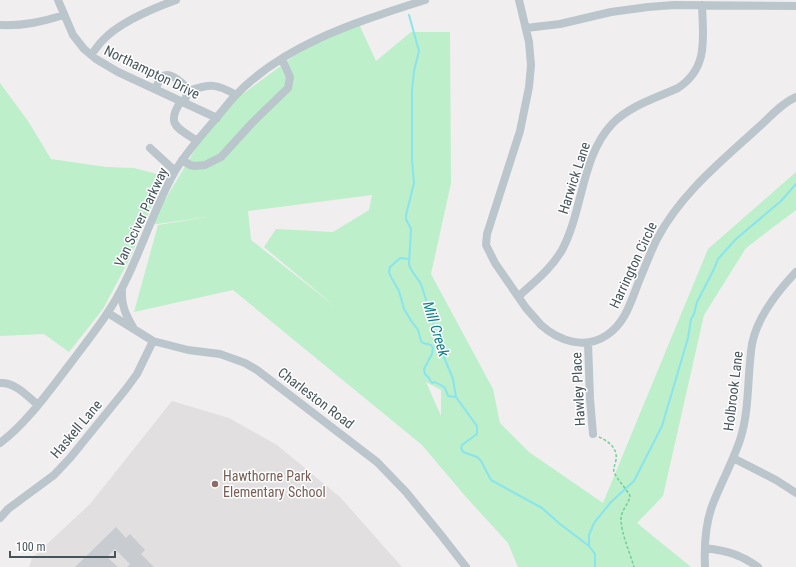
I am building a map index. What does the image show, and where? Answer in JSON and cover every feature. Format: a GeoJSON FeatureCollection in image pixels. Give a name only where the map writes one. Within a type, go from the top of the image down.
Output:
{"type":"FeatureCollection","features":[{"type":"Feature","properties":{"kind":"street","name":"Northampton Drive"},"geometry":{"type":"LineString","coordinates":[[58,0],[73,35],[84,49],[102,64],[217,118]]}},
{"type":"Feature","properties":{"kind":"street"},"geometry":{"type":"LineString","coordinates":[[91,55],[103,40],[120,26],[176,0]]}},
{"type":"Feature","properties":{"kind":"street","name":"Van Sciver Parkway"},"geometry":{"type":"LineString","coordinates":[[0,443],[38,405],[108,313],[122,288],[175,171],[182,160],[236,95],[260,74],[282,59],[322,37],[339,29],[425,0]]}},
{"type":"Feature","properties":{"kind":"street"},"geometry":{"type":"LineString","coordinates":[[519,0],[526,28],[531,76],[528,98],[520,131],[487,234],[486,245],[495,263],[541,325],[548,331],[565,339],[588,343]]}},
{"type":"Feature","properties":{"kind":"street"},"geometry":{"type":"LineString","coordinates":[[526,28],[560,24],[600,14],[635,8],[702,5],[796,6]]}},
{"type":"Feature","properties":{"kind":"street","name":"Harwick Lane"},"geometry":{"type":"LineString","coordinates":[[519,296],[545,273],[562,251],[573,222],[596,148],[606,132],[620,117],[629,111],[678,88],[686,83],[696,71],[702,46],[702,5]]}},
{"type":"Feature","properties":{"kind":"street"},"geometry":{"type":"LineString","coordinates":[[0,24],[32,24],[64,15]]}},
{"type":"Feature","properties":{"kind":"street"},"geometry":{"type":"LineString","coordinates":[[182,160],[195,166],[205,165],[221,158],[252,123],[288,88],[290,77],[282,59]]}},
{"type":"Feature","properties":{"kind":"street"},"geometry":{"type":"LineString","coordinates":[[155,89],[162,77],[166,75],[184,84],[188,92]]}},
{"type":"Feature","properties":{"kind":"street"},"geometry":{"type":"LineString","coordinates":[[197,142],[178,128],[174,122],[173,116],[175,110],[183,102],[188,92],[202,86],[215,85],[224,87],[236,95]]}},
{"type":"Feature","properties":{"kind":"street","name":"Harrington Circle"},"geometry":{"type":"LineString","coordinates":[[588,343],[599,340],[608,335],[621,321],[631,304],[647,261],[657,240],[669,219],[684,199],[710,172],[778,109],[796,97]]}},
{"type":"Feature","properties":{"kind":"street"},"geometry":{"type":"LineString","coordinates":[[150,148],[175,171]]}},
{"type":"Feature","properties":{"kind":"street","name":"Holbrook Lane"},"geometry":{"type":"LineString","coordinates":[[705,567],[706,534],[710,512],[740,440],[745,418],[752,343],[770,304],[796,272]]}},
{"type":"Feature","properties":{"kind":"street"},"geometry":{"type":"LineString","coordinates":[[122,288],[121,301],[126,316],[135,330]]}},
{"type":"Feature","properties":{"kind":"street","name":"Charleston Road"},"geometry":{"type":"LineString","coordinates":[[108,313],[153,341],[174,348],[226,356],[245,363],[263,374],[377,462],[406,492],[466,567]]}},
{"type":"Feature","properties":{"kind":"street","name":"Haskell Lane"},"geometry":{"type":"LineString","coordinates":[[0,518],[8,509],[54,475],[70,458],[137,374],[153,341]]}},
{"type":"Feature","properties":{"kind":"street","name":"Hawley Place"},"geometry":{"type":"LineString","coordinates":[[588,343],[593,434]]}},
{"type":"Feature","properties":{"kind":"street"},"geometry":{"type":"LineString","coordinates":[[0,383],[14,386],[38,405]]}},
{"type":"Feature","properties":{"kind":"street"},"geometry":{"type":"LineString","coordinates":[[733,458],[776,480],[796,493]]}},
{"type":"Feature","properties":{"kind":"street"},"geometry":{"type":"LineString","coordinates":[[705,548],[738,554],[758,567]]}},
{"type":"Feature","properties":{"kind":"path"},"geometry":{"type":"LineString","coordinates":[[593,434],[606,440],[613,446],[616,453],[616,460],[613,467],[614,472],[630,496],[621,518],[634,567]]}},
{"type":"Feature","properties":{"kind":"shaded area","name":"Hawthorne Park Elementary School"},"geometry":{"type":"Polygon","coordinates":[[[172,401],[229,418],[277,445],[340,497],[402,567],[29,567],[32,558],[90,504],[172,401]]]}},
{"type":"Feature","properties":{"kind":"green space"},"geometry":{"type":"Polygon","coordinates":[[[358,22],[376,61],[411,32],[450,32],[451,183],[431,274],[493,389],[500,423],[529,452],[603,503],[708,249],[796,172],[796,210],[746,248],[704,315],[663,496],[637,523],[691,567],[518,567],[508,543],[466,497],[422,445],[233,290],[134,312],[158,225],[213,216],[150,225],[217,113],[320,37],[358,22]],[[372,195],[248,211],[251,240],[337,308],[264,247],[276,229],[333,232],[369,210],[372,195]],[[426,382],[441,416],[441,390],[426,382]]]}},
{"type":"Feature","properties":{"kind":"green space"},"geometry":{"type":"Polygon","coordinates":[[[0,83],[28,121],[51,159],[106,167],[134,168],[157,174],[158,191],[129,260],[103,309],[69,352],[44,334],[0,336],[0,83]]]}},
{"type":"Feature","properties":{"kind":"building"},"geometry":{"type":"Polygon","coordinates":[[[116,527],[126,538],[130,534],[145,550],[141,554],[154,567],[127,567],[130,564],[115,549],[107,557],[118,567],[75,567],[116,527]]]}},
{"type":"Feature","properties":{"kind":"waterway","name":"Mill Creek"},"geometry":{"type":"LineString","coordinates":[[409,15],[419,51],[414,71],[412,90],[412,160],[414,183],[406,215],[406,219],[411,229],[409,264],[411,270],[422,287],[444,357],[453,379],[456,397],[477,426],[477,434],[462,445],[461,448],[463,452],[477,457],[481,461],[491,480],[542,508],[589,546],[595,554],[595,567]]}},
{"type":"Feature","properties":{"kind":"waterway"},"geometry":{"type":"LineString","coordinates":[[589,546],[589,535],[594,523],[611,502],[634,481],[662,426],[688,338],[691,319],[697,302],[718,259],[736,239],[781,201],[796,184]]}},
{"type":"Feature","properties":{"kind":"waterway"},"geometry":{"type":"LineString","coordinates":[[409,259],[399,259],[390,267],[389,272],[399,291],[404,309],[418,330],[421,341],[431,345],[433,348],[432,354],[424,369],[425,374],[432,383],[435,382],[444,387],[448,396],[456,397]]}},
{"type":"Feature","properties":{"kind":"place","name":"Hawthorne Park Elementary School"},"geometry":{"type":"Point","coordinates":[215,484]}}]}
